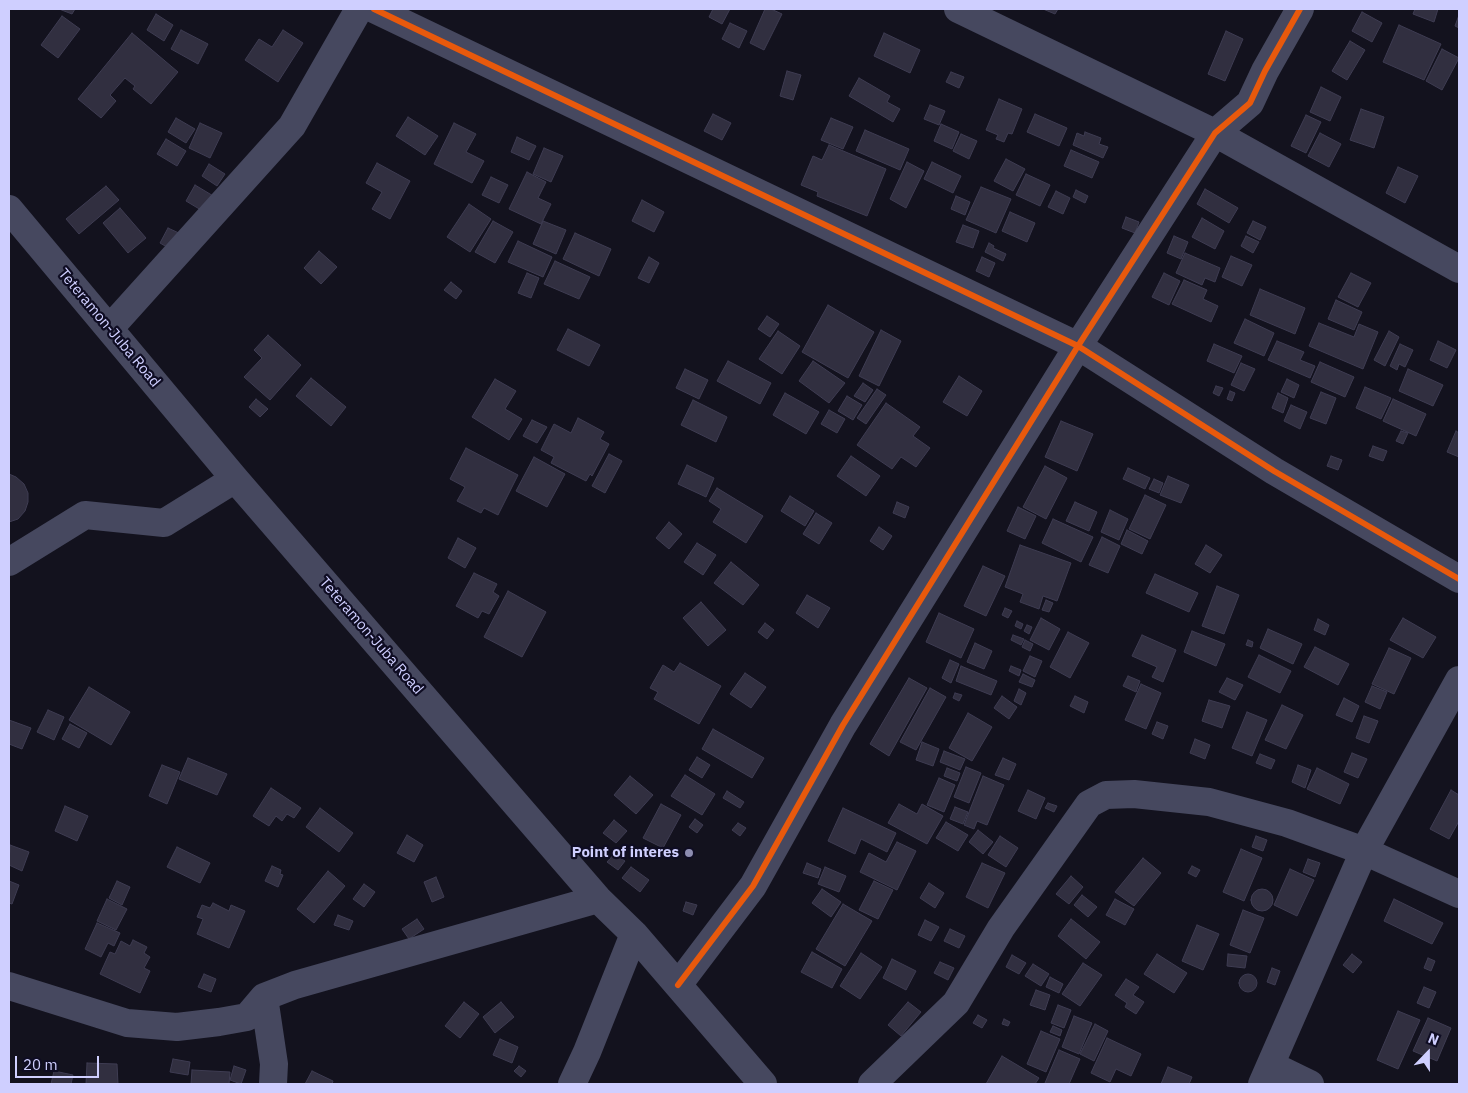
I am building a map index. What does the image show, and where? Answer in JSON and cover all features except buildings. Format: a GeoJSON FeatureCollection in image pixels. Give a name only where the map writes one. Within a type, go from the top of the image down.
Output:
{"type":"FeatureCollection","features":[{"type":"Feature","properties":{"kind":"street"},"geometry":{"type":"LineString","coordinates":[[110,328],[292,126],[359,9]]}},
{"type":"Feature","properties":{"kind":"street"},"geometry":{"type":"LineString","coordinates":[[374,9],[1078,346],[1274,471],[1459,579]]}},
{"type":"Feature","properties":{"kind":"street"},"geometry":{"type":"LineString","coordinates":[[958,9],[1215,133],[1459,268]]}},
{"type":"Feature","properties":{"kind":"street"},"geometry":{"type":"LineString","coordinates":[[678,984],[753,886],[843,725],[1078,346],[1215,133],[1250,103],[1265,70],[1300,9]]}},
{"type":"Feature","properties":{"kind":"street","name":"Teteramon-Juba Road"},"geometry":{"type":"LineString","coordinates":[[9,209],[235,479],[598,899],[634,934],[678,984],[761,1084]]}},
{"type":"Feature","properties":{"kind":"street"},"geometry":{"type":"LineString","coordinates":[[9,562],[85,515],[164,523],[235,479]]}},
{"type":"Feature","properties":{"kind":"street"},"geometry":{"type":"LineString","coordinates":[[1310,1084],[1266,1075],[1364,851],[1459,680]]}},
{"type":"Feature","properties":{"kind":"street"},"geometry":{"type":"LineString","coordinates":[[872,1084],[956,1003],[1001,928],[1084,811],[1090,804],[1106,795],[1134,794],[1210,802],[1287,823],[1364,851],[1459,894]]}},
{"type":"Feature","properties":{"kind":"street"},"geometry":{"type":"LineString","coordinates":[[9,986],[127,1023],[177,1027],[247,1017],[264,997],[295,985],[598,899]]}},
{"type":"Feature","properties":{"kind":"street"},"geometry":{"type":"LineString","coordinates":[[572,1084],[587,1052],[634,934]]}},
{"type":"Feature","properties":{"kind":"street"},"geometry":{"type":"LineString","coordinates":[[264,997],[274,1064],[273,1084]]}},
{"type":"Feature","properties":{"kind":"cycle path"},"geometry":{"type":"LineString","coordinates":[[374,9],[1078,346],[1274,471],[1459,579]]}},
{"type":"Feature","properties":{"kind":"cycle path"},"geometry":{"type":"LineString","coordinates":[[678,985],[753,886],[843,725],[1078,346],[1215,133],[1250,103],[1265,71],[1300,9]]}},
{"type":"Feature","properties":{"kind":"place","name":"Point of interes"},"geometry":{"type":"Point","coordinates":[689,853]}}]}
